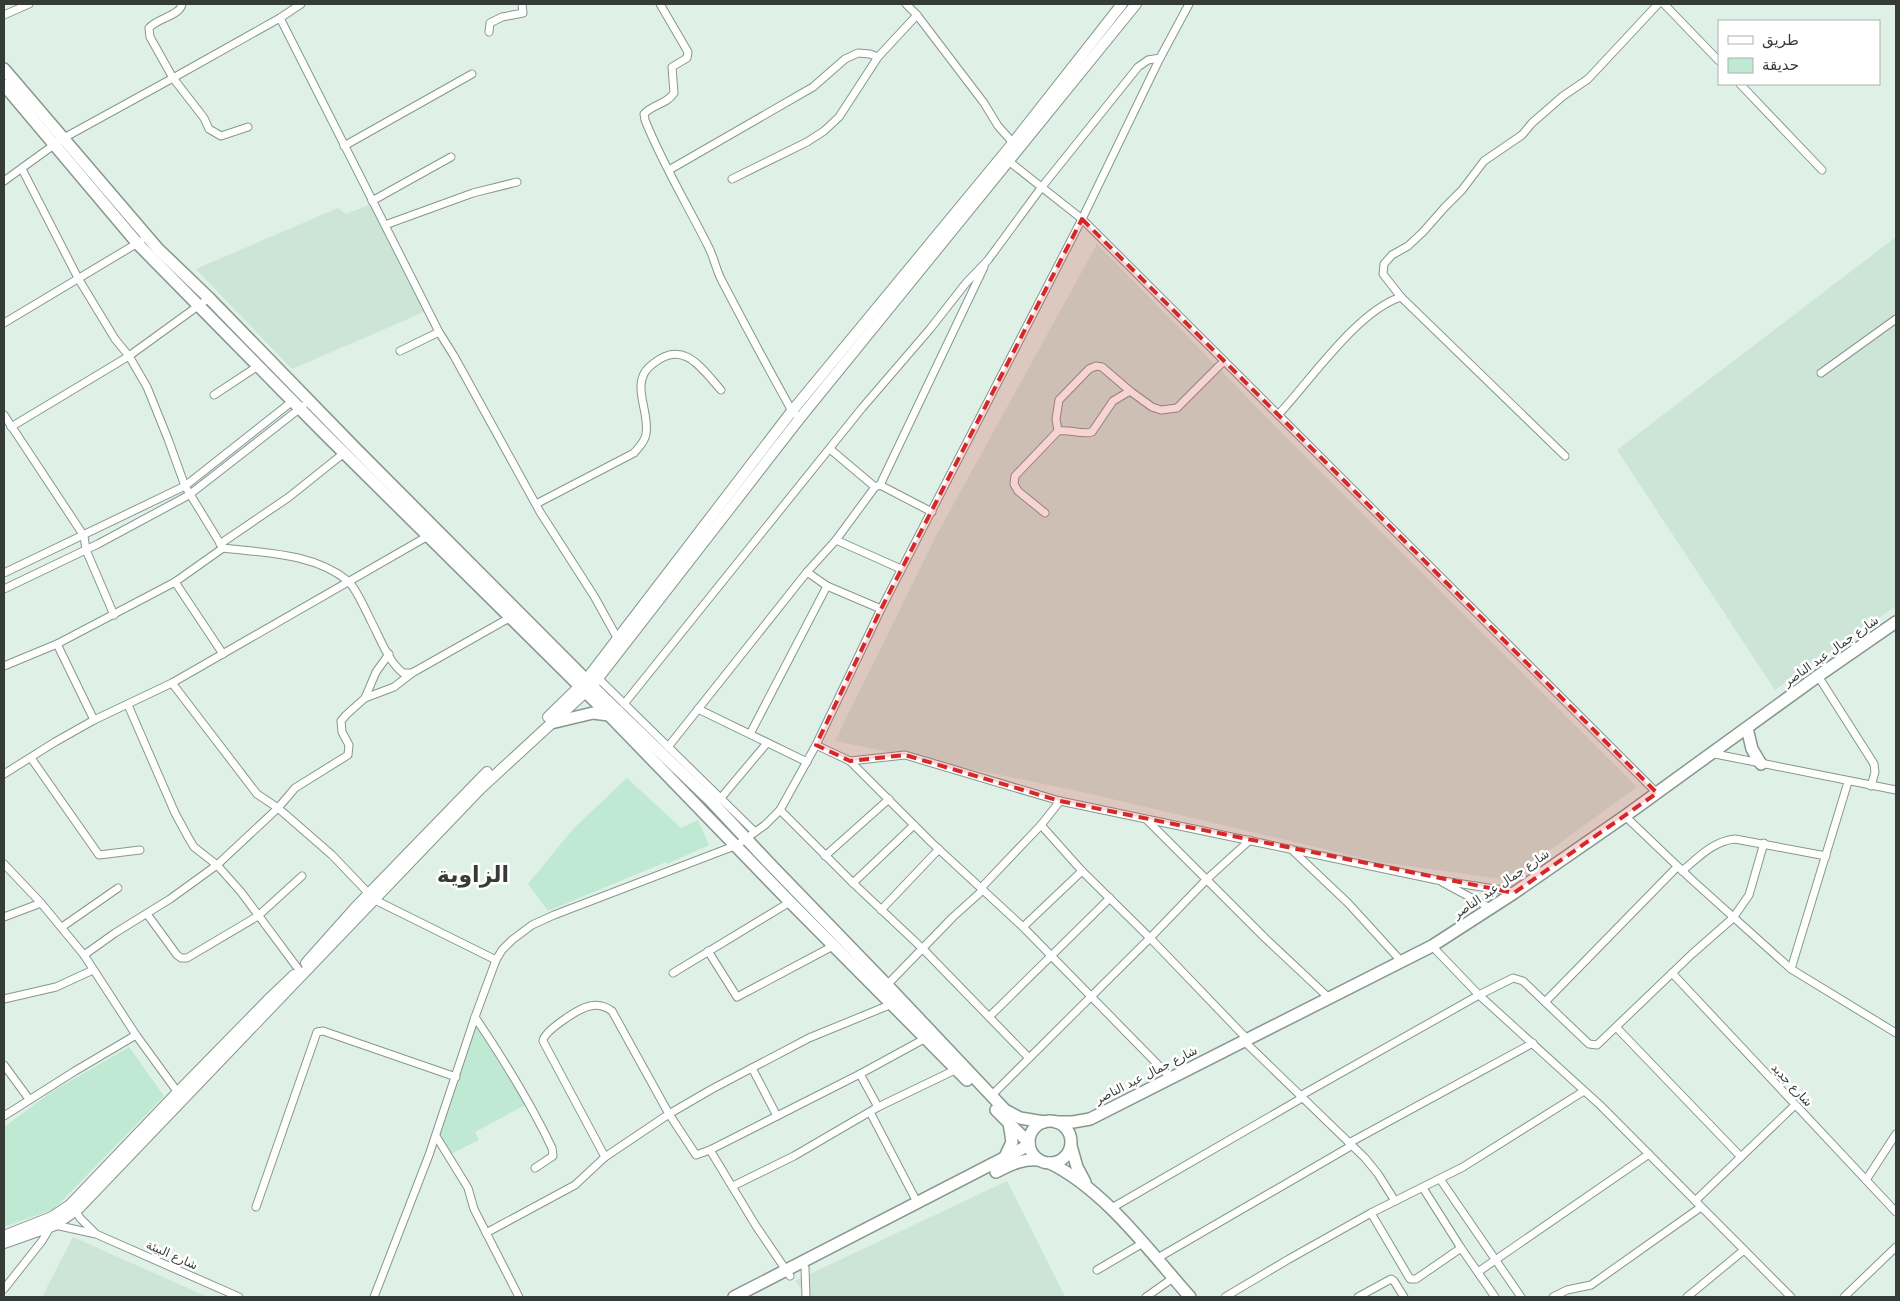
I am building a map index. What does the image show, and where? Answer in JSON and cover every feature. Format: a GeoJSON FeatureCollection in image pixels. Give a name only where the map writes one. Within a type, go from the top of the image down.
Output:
{"type":"FeatureCollection","features":[{"type":"Feature","properties":{"kind":"main road"},"geometry":{"type":"LineString","coordinates":[[4,1236],[52,1217],[65,1209],[180,1096],[372,897],[471,787],[588,684],[617,637],[1006,159],[1122,4]]}},
{"type":"Feature","properties":{"kind":"main road"},"geometry":{"type":"LineString","coordinates":[[1016,146],[1136,4]]}},
{"type":"Feature","properties":{"kind":"main road"},"geometry":{"type":"LineString","coordinates":[[4,69],[58,142],[142,240],[306,397],[588,684],[609,715],[746,838],[790,902],[835,945],[1009,1123],[1029,1144],[1034,1156],[1087,1186],[1110,1208],[1190,1297]]}},
{"type":"Feature","properties":{"kind":"main road"},"geometry":{"type":"LineString","coordinates":[[4,86],[8,94],[58,142]]}},
{"type":"Feature","properties":{"kind":"main road"},"geometry":{"type":"LineString","coordinates":[[205,302],[258,366],[428,536],[511,617],[588,684],[672,762],[1005,1110],[1012,1115],[1028,1120],[1056,1122],[1067,1129],[1077,1167],[1087,1186]]}},
{"type":"Feature","properties":{"kind":"main road"},"geometry":{"type":"LineString","coordinates":[[4,1244],[53,1225],[76,1211],[271,997],[480,789],[551,723],[622,647],[796,415]]}},
{"type":"Feature","properties":{"kind":"main road","name":"شارع جمال عبد الناصر"},"geometry":{"type":"LineString","coordinates":[[1071,1144],[1079,1129],[1090,1119],[1432,946],[1514,893],[1625,816],[1710,753],[1896,622]]}},
{"type":"Feature","properties":{"kind":"main road"},"geometry":{"type":"LineString","coordinates":[[551,723],[593,713],[609,715]]}},
{"type":"Feature","properties":{"kind":"main road"},"geometry":{"type":"LineString","coordinates":[[1747,728],[1752,749],[1761,764]]}},
{"type":"Feature","properties":{"kind":"main road","name":"شارع جمال عبد الناصر"},"geometry":{"type":"LineString","coordinates":[[1056,1122],[1090,1119]]}},
{"type":"Feature","properties":{"kind":"main road"},"geometry":{"type":"LineString","coordinates":[[749,1297],[918,1204],[1004,1160],[1029,1144],[1032,1131],[1044,1122]]}},
{"type":"Feature","properties":{"kind":"main road"},"geometry":{"type":"LineString","coordinates":[[1004,1160],[1012,1142],[1009,1123]]}},
{"type":"Feature","properties":{"kind":"main road"},"geometry":{"type":"LineString","coordinates":[[734,1297],[805,1268],[1012,1164],[1026,1160],[1045,1162],[1064,1158],[1071,1144]]}},
{"type":"Feature","properties":{"kind":"street"},"geometry":{"type":"LineString","coordinates":[[4,15],[29,4]]}},
{"type":"Feature","properties":{"kind":"street"},"geometry":{"type":"LineString","coordinates":[[182,4],[177,12],[154,23],[149,28],[150,37],[173,78],[204,118],[209,128],[220,136],[248,127]]}},
{"type":"Feature","properties":{"kind":"street"},"geometry":{"type":"LineString","coordinates":[[4,181],[58,142],[280,18],[301,4]]}},
{"type":"Feature","properties":{"kind":"street"},"geometry":{"type":"LineString","coordinates":[[489,32],[490,23],[502,16],[523,13],[522,4]]}},
{"type":"Feature","properties":{"kind":"street"},"geometry":{"type":"LineString","coordinates":[[660,4],[688,52],[687,58],[672,68],[674,93],[666,102],[648,110],[644,114],[669,170],[710,248],[721,279],[796,415]]}},
{"type":"Feature","properties":{"kind":"street"},"geometry":{"type":"LineString","coordinates":[[906,4],[917,15],[984,103],[998,126],[1016,146]]}},
{"type":"Feature","properties":{"kind":"street"},"geometry":{"type":"LineString","coordinates":[[374,1297],[397,1242],[436,1136],[475,1017],[496,960],[502,950],[532,925],[746,838],[766,825],[780,810],[816,745],[901,569],[1082,219],[1160,58],[1189,4]]}},
{"type":"Feature","properties":{"kind":"street"},"geometry":{"type":"LineString","coordinates":[[1565,456],[1401,297],[1383,274],[1384,264],[1392,255],[1408,246],[1423,232],[1462,190],[1484,161],[1522,135],[1532,122],[1600,67],[1658,4]]}},
{"type":"Feature","properties":{"kind":"street"},"geometry":{"type":"LineString","coordinates":[[1664,4],[1718,60]]}},
{"type":"Feature","properties":{"kind":"street"},"geometry":{"type":"LineString","coordinates":[[732,178],[807,142],[824,131],[839,117],[878,57],[917,15]]}},
{"type":"Feature","properties":{"kind":"street"},"geometry":{"type":"LineString","coordinates":[[280,18],[439,332],[536,504],[594,596],[622,647]]}},
{"type":"Feature","properties":{"kind":"street"},"geometry":{"type":"LineString","coordinates":[[669,170],[812,87],[845,59],[858,53],[878,57]]}},
{"type":"Feature","properties":{"kind":"street"},"geometry":{"type":"LineString","coordinates":[[624,704],[966,283],[988,260],[1040,188],[1138,68],[1148,60],[1160,58]]}},
{"type":"Feature","properties":{"kind":"street"},"geometry":{"type":"LineString","coordinates":[[344,146],[472,74]]}},
{"type":"Feature","properties":{"kind":"street"},"geometry":{"type":"LineString","coordinates":[[1741,85],[1822,170]]}},
{"type":"Feature","properties":{"kind":"street"},"geometry":{"type":"LineString","coordinates":[[372,201],[451,157]]}},
{"type":"Feature","properties":{"kind":"street"},"geometry":{"type":"LineString","coordinates":[[1006,159],[1040,188],[1082,219],[1657,793]]}},
{"type":"Feature","properties":{"kind":"street"},"geometry":{"type":"LineString","coordinates":[[22,169],[78,278],[115,339],[130,356],[156,406],[189,495],[222,546],[300,559],[322,566],[350,582],[397,668],[403,673],[412,673]]}},
{"type":"Feature","properties":{"kind":"street"},"geometry":{"type":"LineString","coordinates":[[385,225],[474,193],[517,182]]}},
{"type":"Feature","properties":{"kind":"street"},"geometry":{"type":"LineString","coordinates":[[4,323],[142,240]]}},
{"type":"Feature","properties":{"kind":"street"},"geometry":{"type":"LineString","coordinates":[[668,746],[878,486],[988,260]]}},
{"type":"Feature","properties":{"kind":"street"},"geometry":{"type":"LineString","coordinates":[[1278,415],[1331,354],[1368,316],[1380,306],[1401,297]]}},
{"type":"Feature","properties":{"kind":"street"},"geometry":{"type":"LineString","coordinates":[[11,427],[130,356],[205,302]]}},
{"type":"Feature","properties":{"kind":"street"},"geometry":{"type":"LineString","coordinates":[[1821,373],[1896,319]]}},
{"type":"Feature","properties":{"kind":"street"},"geometry":{"type":"LineString","coordinates":[[400,351],[439,332]]}},
{"type":"Feature","properties":{"kind":"street"},"geometry":{"type":"LineString","coordinates":[[536,504],[634,453],[641,445],[646,435],[641,399],[641,382],[645,370],[662,357],[679,353],[695,361],[722,390]]}},
{"type":"Feature","properties":{"kind":"street"},"geometry":{"type":"LineString","coordinates":[[1058,431],[1056,419],[1059,400],[1089,369],[1096,366],[1102,367],[1152,407],[1161,410],[1177,408],[1224,361]]}},
{"type":"Feature","properties":{"kind":"street"},"geometry":{"type":"LineString","coordinates":[[214,395],[258,366]]}},
{"type":"Feature","properties":{"kind":"street"},"geometry":{"type":"LineString","coordinates":[[1045,513],[1018,491],[1014,484],[1015,476],[1058,431],[1092,432],[1112,401],[1130,391]]}},
{"type":"Feature","properties":{"kind":"street"},"geometry":{"type":"LineString","coordinates":[[4,589],[86,550],[189,495],[306,397]]}},
{"type":"Feature","properties":{"kind":"street"},"geometry":{"type":"LineString","coordinates":[[4,573],[185,486],[296,405]]}},
{"type":"Feature","properties":{"kind":"street"},"geometry":{"type":"LineString","coordinates":[[4,415],[84,536],[86,550],[114,615]]}},
{"type":"Feature","properties":{"kind":"street"},"geometry":{"type":"LineString","coordinates":[[830,449],[878,486],[932,512]]}},
{"type":"Feature","properties":{"kind":"street"},"geometry":{"type":"LineString","coordinates":[[4,666],[56,644],[175,582],[344,453]]}},
{"type":"Feature","properties":{"kind":"street"},"geometry":{"type":"LineString","coordinates":[[4,774],[94,720],[128,706],[172,683],[428,536]]}},
{"type":"Feature","properties":{"kind":"street"},"geometry":{"type":"LineString","coordinates":[[836,540],[901,569]]}},
{"type":"Feature","properties":{"kind":"street"},"geometry":{"type":"LineString","coordinates":[[807,572],[827,586],[881,609]]}},
{"type":"Feature","properties":{"kind":"street"},"geometry":{"type":"LineString","coordinates":[[175,582],[223,654]]}},
{"type":"Feature","properties":{"kind":"street"},"geometry":{"type":"LineString","coordinates":[[750,734],[827,586]]}},
{"type":"Feature","properties":{"kind":"street"},"geometry":{"type":"LineString","coordinates":[[84,955],[114,933],[148,914],[217,865],[278,808],[295,788],[348,755],[349,745],[342,732],[342,721],[365,698],[394,687],[412,673],[511,617]]}},
{"type":"Feature","properties":{"kind":"street"},"geometry":{"type":"LineString","coordinates":[[56,644],[94,720]]}},
{"type":"Feature","properties":{"kind":"street"},"geometry":{"type":"LineString","coordinates":[[365,698],[376,672],[389,654]]}},
{"type":"Feature","properties":{"kind":"street"},"geometry":{"type":"LineString","coordinates":[[1818,676],[1874,764],[1875,772],[1871,786]]}},
{"type":"Feature","properties":{"kind":"street"},"geometry":{"type":"LineString","coordinates":[[172,683],[257,794],[278,808],[332,855],[372,897],[496,960]]}},
{"type":"Feature","properties":{"kind":"street"},"geometry":{"type":"LineString","coordinates":[[588,684],[624,704],[668,746],[720,799],[746,838]]}},
{"type":"Feature","properties":{"kind":"street"},"geometry":{"type":"LineString","coordinates":[[128,706],[175,813],[194,847],[217,865],[241,892],[299,970]]}},
{"type":"Feature","properties":{"kind":"street"},"geometry":{"type":"LineString","coordinates":[[698,710],[807,762]]}},
{"type":"Feature","properties":{"kind":"street"},"geometry":{"type":"LineString","coordinates":[[720,799],[767,743]]}},
{"type":"Feature","properties":{"kind":"street"},"geometry":{"type":"LineString","coordinates":[[816,745],[850,761],[939,849],[1023,927],[1170,1077]]}},
{"type":"Feature","properties":{"kind":"street"},"geometry":{"type":"LineString","coordinates":[[1710,753],[1848,782],[1896,790]]}},
{"type":"Feature","properties":{"kind":"street"},"geometry":{"type":"LineString","coordinates":[[850,761],[905,755],[1060,801],[1437,880],[1514,893]]}},
{"type":"Feature","properties":{"kind":"street"},"geometry":{"type":"LineString","coordinates":[[31,758],[99,855],[140,850]]}},
{"type":"Feature","properties":{"kind":"street"},"geometry":{"type":"LineString","coordinates":[[1791,969],[1848,782]]}},
{"type":"Feature","properties":{"kind":"street"},"geometry":{"type":"LineString","coordinates":[[825,856],[889,799]]}},
{"type":"Feature","properties":{"kind":"street"},"geometry":{"type":"LineString","coordinates":[[887,985],[982,889],[1041,825],[1060,801]]}},
{"type":"Feature","properties":{"kind":"street"},"geometry":{"type":"LineString","coordinates":[[780,810],[825,856],[923,949],[1029,1058]]}},
{"type":"Feature","properties":{"kind":"street"},"geometry":{"type":"LineString","coordinates":[[1625,816],[1679,869],[1791,969],[1896,1033]]}},
{"type":"Feature","properties":{"kind":"street"},"geometry":{"type":"LineString","coordinates":[[1147,820],[1265,938],[1329,998]]}},
{"type":"Feature","properties":{"kind":"street"},"geometry":{"type":"LineString","coordinates":[[853,882],[914,825]]}},
{"type":"Feature","properties":{"kind":"street"},"geometry":{"type":"LineString","coordinates":[[1041,825],[1082,871],[1150,938],[1301,1097],[1374,1169],[1395,1201]]}},
{"type":"Feature","properties":{"kind":"street"},"geometry":{"type":"LineString","coordinates":[[1545,1002],[1679,869],[1720,842],[1735,839],[1826,856]]}},
{"type":"Feature","properties":{"kind":"street"},"geometry":{"type":"LineString","coordinates":[[992,1095],[1207,879],[1250,840]]}},
{"type":"Feature","properties":{"kind":"street"},"geometry":{"type":"LineString","coordinates":[[1110,1208],[1479,995],[1517,978],[1523,981],[1591,1046],[1597,1045],[1733,918],[1749,895],[1764,843]]}},
{"type":"Feature","properties":{"kind":"street"},"geometry":{"type":"LineString","coordinates":[[881,910],[939,849]]}},
{"type":"Feature","properties":{"kind":"street"},"geometry":{"type":"LineString","coordinates":[[1291,849],[1348,903],[1402,961]]}},
{"type":"Feature","properties":{"kind":"street"},"geometry":{"type":"LineString","coordinates":[[4,864],[62,927],[84,955],[136,1035],[180,1096]]}},
{"type":"Feature","properties":{"kind":"street"},"geometry":{"type":"LineString","coordinates":[[1023,927],[1082,871]]}},
{"type":"Feature","properties":{"kind":"street"},"geometry":{"type":"LineString","coordinates":[[148,914],[177,955],[181,958],[191,957],[258,916],[302,876]]}},
{"type":"Feature","properties":{"kind":"street"},"geometry":{"type":"LineString","coordinates":[[1437,880],[1490,908]]}},
{"type":"Feature","properties":{"kind":"street"},"geometry":{"type":"LineString","coordinates":[[62,927],[118,888]]}},
{"type":"Feature","properties":{"kind":"street"},"geometry":{"type":"LineString","coordinates":[[989,1017],[1110,898]]}},
{"type":"Feature","properties":{"kind":"street"},"geometry":{"type":"LineString","coordinates":[[673,973],[790,902]]}},
{"type":"Feature","properties":{"kind":"street"},"geometry":{"type":"LineString","coordinates":[[4,917],[41,904]]}},
{"type":"Feature","properties":{"kind":"street"},"geometry":{"type":"LineString","coordinates":[[708,951],[737,998],[835,945]]}},
{"type":"Feature","properties":{"kind":"street"},"geometry":{"type":"LineString","coordinates":[[1432,946],[1479,995],[1600,1105],[1791,1297]]}},
{"type":"Feature","properties":{"kind":"street"},"geometry":{"type":"LineString","coordinates":[[4,999],[56,987],[94,970]]}},
{"type":"Feature","properties":{"kind":"street","name":"شارع جديد"},"geometry":{"type":"LineString","coordinates":[[1672,973],[1896,1212]]}},
{"type":"Feature","properties":{"kind":"street"},"geometry":{"type":"LineString","coordinates":[[486,1233],[575,1185],[605,1157],[669,1114],[712,1089],[809,1038],[892,1004]]}},
{"type":"Feature","properties":{"kind":"street"},"geometry":{"type":"LineString","coordinates":[[605,1157],[543,1041],[545,1035],[566,1018],[587,1006],[607,1007],[612,1011],[669,1114],[696,1154],[710,1150],[860,1074],[926,1038]]}},
{"type":"Feature","properties":{"kind":"street"},"geometry":{"type":"LineString","coordinates":[[475,1017],[507,1064],[530,1103],[552,1148],[553,1156],[551,1159],[535,1168]]}},
{"type":"Feature","properties":{"kind":"street"},"geometry":{"type":"LineString","coordinates":[[1616,1028],[1741,1157]]}},
{"type":"Feature","properties":{"kind":"street"},"geometry":{"type":"LineString","coordinates":[[256,1207],[317,1032],[323,1032],[456,1077]]}},
{"type":"Feature","properties":{"kind":"street"},"geometry":{"type":"LineString","coordinates":[[4,1116],[136,1035]]}},
{"type":"Feature","properties":{"kind":"street"},"geometry":{"type":"LineString","coordinates":[[1156,1259],[1350,1145],[1533,1044]]}},
{"type":"Feature","properties":{"kind":"street"},"geometry":{"type":"LineString","coordinates":[[4,1066],[29,1099]]}},
{"type":"Feature","properties":{"kind":"street"},"geometry":{"type":"LineString","coordinates":[[752,1068],[777,1116]]}},
{"type":"Feature","properties":{"kind":"street"},"geometry":{"type":"LineString","coordinates":[[733,1186],[794,1156],[870,1112],[957,1069]]}},
{"type":"Feature","properties":{"kind":"street"},"geometry":{"type":"LineString","coordinates":[[860,1074],[878,1108]]}},
{"type":"Feature","properties":{"kind":"street"},"geometry":{"type":"LineString","coordinates":[[1225,1297],[1372,1213],[1440,1179],[1584,1090]]}},
{"type":"Feature","properties":{"kind":"street"},"geometry":{"type":"LineString","coordinates":[[1695,1201],[1795,1105]]}},
{"type":"Feature","properties":{"kind":"street"},"geometry":{"type":"LineString","coordinates":[[870,1112],[918,1204]]}},
{"type":"Feature","properties":{"kind":"street"},"geometry":{"type":"LineString","coordinates":[[1866,1180],[1896,1134]]}},
{"type":"Feature","properties":{"kind":"street"},"geometry":{"type":"LineString","coordinates":[[436,1136],[468,1188],[474,1210],[519,1297]]}},
{"type":"Feature","properties":{"kind":"street"},"geometry":{"type":"LineString","coordinates":[[710,1150],[756,1226],[788,1274]]}},
{"type":"Feature","properties":{"kind":"street"},"geometry":{"type":"LineString","coordinates":[[1478,1272],[1649,1154]]}},
{"type":"Feature","properties":{"kind":"street"},"geometry":{"type":"LineString","coordinates":[[1440,1179],[1520,1297]]}},
{"type":"Feature","properties":{"kind":"street"},"geometry":{"type":"LineString","coordinates":[[1423,1188],[1495,1297]]}},
{"type":"Feature","properties":{"kind":"street"},"geometry":{"type":"LineString","coordinates":[[1553,1297],[1562,1292],[1591,1285],[1701,1207]]}},
{"type":"Feature","properties":{"kind":"street","name":"شارع البيئة"},"geometry":{"type":"LineString","coordinates":[[76,1211],[80,1218],[96,1234]]}},
{"type":"Feature","properties":{"kind":"street"},"geometry":{"type":"LineString","coordinates":[[1372,1213],[1410,1279],[1416,1279],[1461,1248]]}},
{"type":"Feature","properties":{"kind":"street"},"geometry":{"type":"LineString","coordinates":[[4,1289],[53,1225]]}},
{"type":"Feature","properties":{"kind":"street","name":"شارع البيئة"},"geometry":{"type":"LineString","coordinates":[[53,1225],[96,1234],[239,1297]]}},
{"type":"Feature","properties":{"kind":"street"},"geometry":{"type":"LineString","coordinates":[[1097,1270],[1143,1244]]}},
{"type":"Feature","properties":{"kind":"street"},"geometry":{"type":"LineString","coordinates":[[1844,1297],[1896,1247]]}},
{"type":"Feature","properties":{"kind":"street"},"geometry":{"type":"LineString","coordinates":[[1687,1297],[1744,1250]]}},
{"type":"Feature","properties":{"kind":"street"},"geometry":{"type":"LineString","coordinates":[[805,1268],[806,1297]]}},
{"type":"Feature","properties":{"kind":"street"},"geometry":{"type":"LineString","coordinates":[[1146,1297],[1173,1278]]}},
{"type":"Feature","properties":{"kind":"street"},"geometry":{"type":"LineString","coordinates":[[1358,1297],[1391,1279],[1404,1297]]}},
{"type":"Feature","properties":{"kind":"highlighted area"},"geometry":{"type":"Polygon","coordinates":[[[1082,219],[1657,793],[1514,893],[1060,801],[905,755],[850,761],[816,745],[881,609],[1082,219]]]}},
{"type":"Feature","properties":{"kind":"shaded area"},"geometry":{"type":"Polygon","coordinates":[[[371,204],[424,312],[292,369],[196,269],[338,208],[346,214],[371,204]]]}},
{"type":"Feature","properties":{"kind":"shaded area"},"geometry":{"type":"Polygon","coordinates":[[[1896,237],[1896,606],[1775,690],[1617,450],[1896,237]]]}},
{"type":"Feature","properties":{"kind":"shaded area"},"geometry":{"type":"Polygon","coordinates":[[[1097,244],[1280,431],[1637,787],[1509,880],[1379,862],[1078,791],[835,741],[936,536],[1097,244]]]}},
{"type":"Feature","properties":{"kind":"shaded area"},"geometry":{"type":"Polygon","coordinates":[[[1007,1181],[1065,1297],[807,1297],[795,1281],[1007,1181]]]}},
{"type":"Feature","properties":{"kind":"shaded area"},"geometry":{"type":"Polygon","coordinates":[[[73,1237],[208,1297],[42,1297],[73,1237]]]}},
{"type":"Feature","properties":{"kind":"green space"},"geometry":{"type":"Polygon","coordinates":[[[627,778],[681,828],[698,820],[709,845],[667,864],[666,862],[548,911],[528,884],[573,829],[627,778]]]}},
{"type":"Feature","properties":{"kind":"green space"},"geometry":{"type":"Polygon","coordinates":[[[475,1017],[529,1103],[475,1132],[479,1140],[449,1155],[437,1136],[475,1017]]]}},
{"type":"Feature","properties":{"kind":"green space"},"geometry":{"type":"Polygon","coordinates":[[[129,1047],[164,1096],[54,1209],[4,1227],[4,1127],[53,1091],[129,1047]]]}},
{"type":"Feature","properties":{"kind":"district","name":"الزاوية"},"geometry":{"type":"Point","coordinates":[473,874]}}]}
